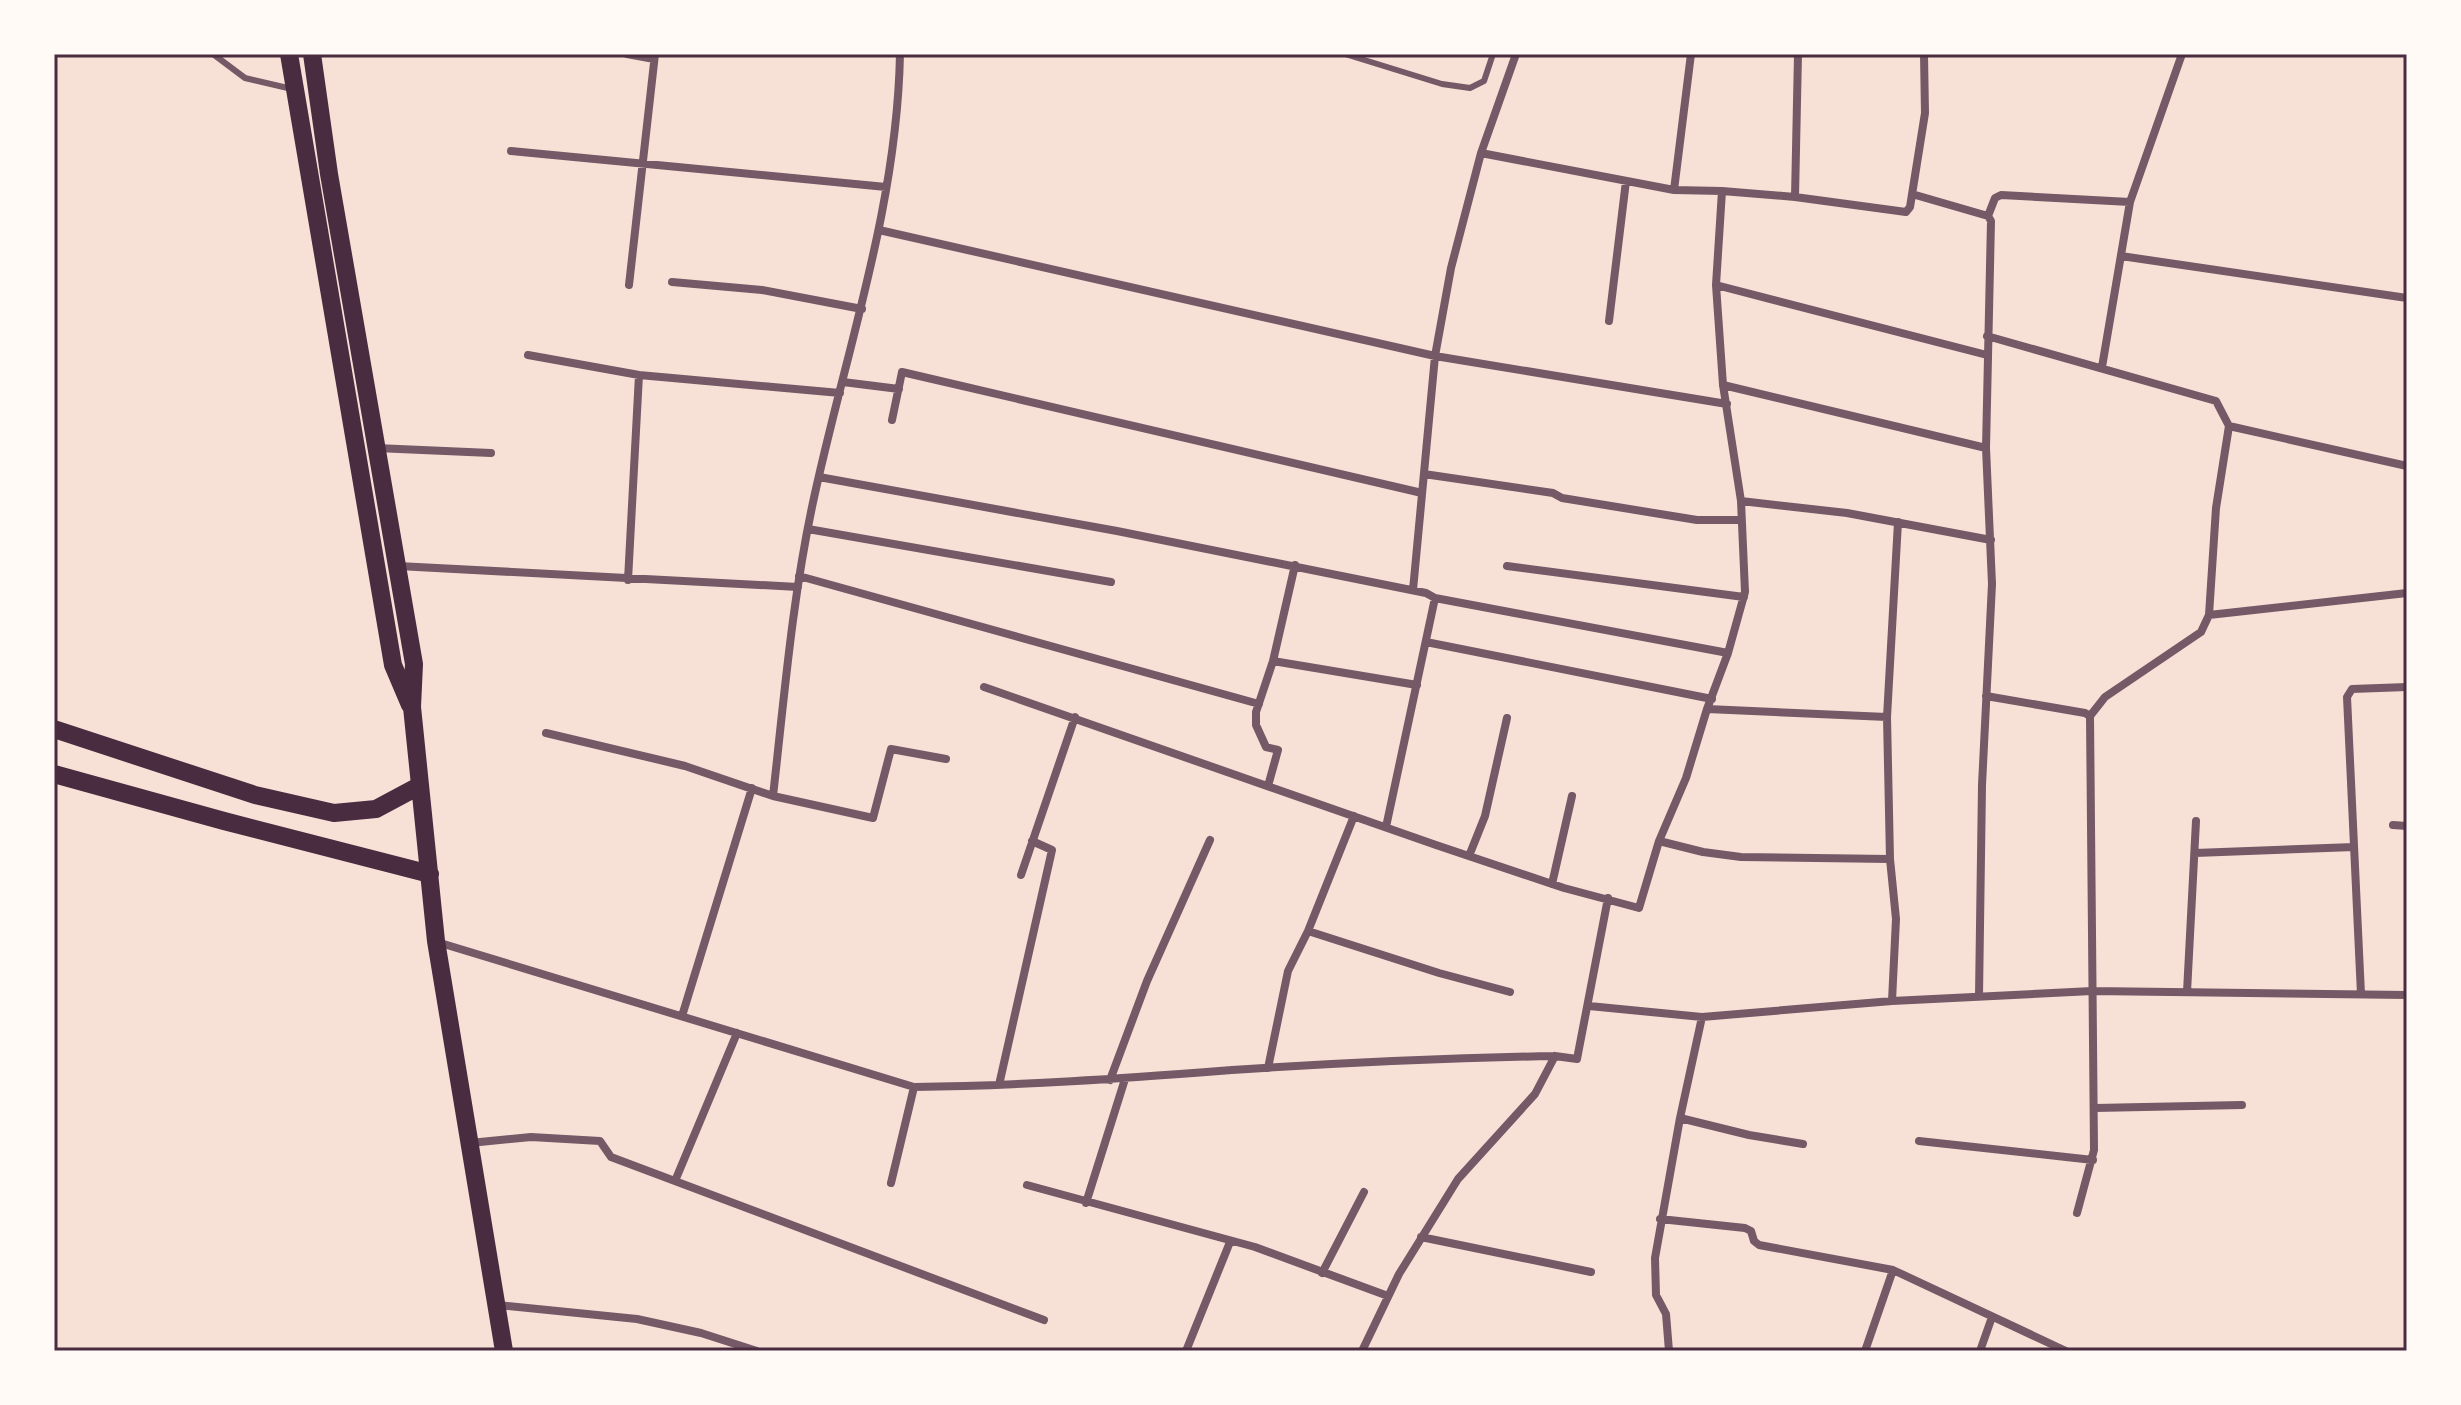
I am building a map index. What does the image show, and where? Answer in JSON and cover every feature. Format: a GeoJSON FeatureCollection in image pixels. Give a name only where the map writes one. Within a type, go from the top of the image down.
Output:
{"type":"FeatureCollection","features":[{"type":"Feature","properties":{"kind":"main road"},"geometry":{"type":"LineString","coordinates":[[289,54],[393,665],[412,707]]}},
{"type":"Feature","properties":{"kind":"main road"},"geometry":{"type":"LineString","coordinates":[[312,54],[329,174],[414,664],[412,707],[436,941],[504,1351]]}},
{"type":"Feature","properties":{"kind":"main road"},"geometry":{"type":"LineString","coordinates":[[54,729],[255,795],[334,813],[376,809],[419,786]]}},
{"type":"Feature","properties":{"kind":"main road"},"geometry":{"type":"LineString","coordinates":[[54,774],[430,874]]}},
{"type":"Feature","properties":{"kind":"street"},"geometry":{"type":"LineString","coordinates":[[627,54],[655,56],[629,285]]}},
{"type":"Feature","properties":{"kind":"street"},"geometry":{"type":"LineString","coordinates":[[773,796],[799,576],[819,477],[879,230],[895,133],[900,54]]}},
{"type":"Feature","properties":{"kind":"street"},"geometry":{"type":"LineString","coordinates":[[1413,590],[1435,356],[1451,268],[1481,153],[1516,54]]}},
{"type":"Feature","properties":{"kind":"street"},"geometry":{"type":"LineString","coordinates":[[1674,190],[1691,54]]}},
{"type":"Feature","properties":{"kind":"street"},"geometry":{"type":"LineString","coordinates":[[1795,197],[1798,54]]}},
{"type":"Feature","properties":{"kind":"street"},"geometry":{"type":"LineString","coordinates":[[1481,153],[1674,190],[1795,197],[1902,213],[1910,207],[1925,113],[1924,54]]}},
{"type":"Feature","properties":{"kind":"street"},"geometry":{"type":"LineString","coordinates":[[2102,367],[2130,202],[2182,54]]}},
{"type":"Feature","properties":{"kind":"street"},"geometry":{"type":"LineString","coordinates":[[511,151],[886,187]]}},
{"type":"Feature","properties":{"kind":"street"},"geometry":{"type":"LineString","coordinates":[[1609,321],[1626,181]]}},
{"type":"Feature","properties":{"kind":"street"},"geometry":{"type":"LineString","coordinates":[[984,687],[1469,856],[1552,884],[1639,908],[1659,841],[1686,778],[1744,597],[1741,501],[1723,385],[1716,285],[1722,191]]}},
{"type":"Feature","properties":{"kind":"street"},"geometry":{"type":"LineString","coordinates":[[1912,194],[1988,216]]}},
{"type":"Feature","properties":{"kind":"street"},"geometry":{"type":"LineString","coordinates":[[1979,996],[1982,785],[1992,584],[1986,448],[1992,230],[1988,216],[1995,198],[2001,195],[2130,202]]}},
{"type":"Feature","properties":{"kind":"street"},"geometry":{"type":"LineString","coordinates":[[879,230],[1435,356],[1727,404]]}},
{"type":"Feature","properties":{"kind":"street"},"geometry":{"type":"LineString","coordinates":[[2121,256],[2407,298]]}},
{"type":"Feature","properties":{"kind":"street"},"geometry":{"type":"LineString","coordinates":[[672,282],[762,290],[862,309]]}},
{"type":"Feature","properties":{"kind":"street"},"geometry":{"type":"LineString","coordinates":[[1716,285],[1987,355]]}},
{"type":"Feature","properties":{"kind":"street"},"geometry":{"type":"LineString","coordinates":[[1987,336],[2216,401],[2229,426],[2216,508],[2209,615],[2201,632],[2105,697],[2090,716],[2095,1108],[2093,1160],[2077,1213]]}},
{"type":"Feature","properties":{"kind":"street"},"geometry":{"type":"LineString","coordinates":[[528,355],[639,375],[840,393]]}},
{"type":"Feature","properties":{"kind":"street"},"geometry":{"type":"LineString","coordinates":[[892,420],[902,372],[1422,493]]}},
{"type":"Feature","properties":{"kind":"street"},"geometry":{"type":"LineString","coordinates":[[628,580],[639,375]]}},
{"type":"Feature","properties":{"kind":"street"},"geometry":{"type":"LineString","coordinates":[[843,382],[899,389]]}},
{"type":"Feature","properties":{"kind":"street"},"geometry":{"type":"LineString","coordinates":[[1723,385],[1986,448]]}},
{"type":"Feature","properties":{"kind":"street"},"geometry":{"type":"LineString","coordinates":[[2229,426],[2407,466]]}},
{"type":"Feature","properties":{"kind":"street"},"geometry":{"type":"LineString","coordinates":[[376,448],[491,453]]}},
{"type":"Feature","properties":{"kind":"street"},"geometry":{"type":"LineString","coordinates":[[1424,474],[1553,493],[1562,498],[1697,520],[1741,520]]}},
{"type":"Feature","properties":{"kind":"street"},"geometry":{"type":"LineString","coordinates":[[819,477],[1295,565],[1413,590],[1435,598],[1728,653]]}},
{"type":"Feature","properties":{"kind":"street"},"geometry":{"type":"LineString","coordinates":[[1741,501],[1898,522],[1991,540]]}},
{"type":"Feature","properties":{"kind":"street"},"geometry":{"type":"LineString","coordinates":[[1892,1001],[1896,919],[1890,859],[1887,717],[1898,522]]}},
{"type":"Feature","properties":{"kind":"street"},"geometry":{"type":"LineString","coordinates":[[808,529],[1111,582]]}},
{"type":"Feature","properties":{"kind":"street"},"geometry":{"type":"LineString","coordinates":[[1268,786],[1278,750],[1266,747],[1256,725],[1295,565]]}},
{"type":"Feature","properties":{"kind":"street"},"geometry":{"type":"LineString","coordinates":[[398,566],[798,587]]}},
{"type":"Feature","properties":{"kind":"street"},"geometry":{"type":"LineString","coordinates":[[1507,566],[1744,597]]}},
{"type":"Feature","properties":{"kind":"street"},"geometry":{"type":"LineString","coordinates":[[799,576],[1259,704]]}},
{"type":"Feature","properties":{"kind":"street"},"geometry":{"type":"LineString","coordinates":[[2209,615],[2407,593]]}},
{"type":"Feature","properties":{"kind":"street"},"geometry":{"type":"LineString","coordinates":[[1386,827],[1435,598]]}},
{"type":"Feature","properties":{"kind":"street"},"geometry":{"type":"LineString","coordinates":[[1426,642],[1712,699]]}},
{"type":"Feature","properties":{"kind":"street"},"geometry":{"type":"LineString","coordinates":[[1273,661],[1417,685]]}},
{"type":"Feature","properties":{"kind":"street"},"geometry":{"type":"LineString","coordinates":[[2361,994],[2347,697],[2352,689],[2407,687]]}},
{"type":"Feature","properties":{"kind":"street"},"geometry":{"type":"LineString","coordinates":[[1986,696],[2090,716]]}},
{"type":"Feature","properties":{"kind":"street"},"geometry":{"type":"LineString","coordinates":[[1707,709],[1887,717]]}},
{"type":"Feature","properties":{"kind":"street"},"geometry":{"type":"LineString","coordinates":[[1021,875],[1075,717]]}},
{"type":"Feature","properties":{"kind":"street"},"geometry":{"type":"LineString","coordinates":[[1469,856],[1485,816],[1507,718]]}},
{"type":"Feature","properties":{"kind":"street"},"geometry":{"type":"LineString","coordinates":[[546,733],[685,766],[773,796],[873,818],[891,749],[946,759]]}},
{"type":"Feature","properties":{"kind":"street"},"geometry":{"type":"LineString","coordinates":[[682,1016],[752,788]]}},
{"type":"Feature","properties":{"kind":"street"},"geometry":{"type":"LineString","coordinates":[[1552,884],[1572,796]]}},
{"type":"Feature","properties":{"kind":"street"},"geometry":{"type":"LineString","coordinates":[[1268,1068],[1288,971],[1308,931],[1354,816]]}},
{"type":"Feature","properties":{"kind":"street"},"geometry":{"type":"LineString","coordinates":[[2187,992],[2196,821]]}},
{"type":"Feature","properties":{"kind":"street"},"geometry":{"type":"LineString","coordinates":[[2393,825],[2407,826]]}},
{"type":"Feature","properties":{"kind":"street"},"geometry":{"type":"LineString","coordinates":[[1110,1080],[1147,981],[1210,840]]}},
{"type":"Feature","properties":{"kind":"street"},"geometry":{"type":"LineString","coordinates":[[999,1085],[1052,850],[1032,841]]}},
{"type":"Feature","properties":{"kind":"street"},"geometry":{"type":"LineString","coordinates":[[1659,841],[1741,857],[1890,859]]}},
{"type":"Feature","properties":{"kind":"street"},"geometry":{"type":"LineString","coordinates":[[2195,853],[2354,847]]}},
{"type":"Feature","properties":{"kind":"street"},"geometry":{"type":"LineString","coordinates":[[436,941],[914,1087],[999,1085],[1416,1059],[1555,1056],[1577,1059],[1608,898]]}},
{"type":"Feature","properties":{"kind":"street"},"geometry":{"type":"LineString","coordinates":[[1308,931],[1510,992]]}},
{"type":"Feature","properties":{"kind":"street"},"geometry":{"type":"LineString","coordinates":[[1589,1006],[1702,1017],[1892,1001],[2092,991],[2407,995]]}},
{"type":"Feature","properties":{"kind":"street"},"geometry":{"type":"LineString","coordinates":[[1669,1351],[1666,1314],[1656,1295],[1655,1258],[1660,1219],[1702,1017]]}},
{"type":"Feature","properties":{"kind":"street"},"geometry":{"type":"LineString","coordinates":[[675,1181],[737,1033]]}},
{"type":"Feature","properties":{"kind":"street"},"geometry":{"type":"LineString","coordinates":[[1362,1351],[1388,1296],[1458,1179],[1535,1094],[1555,1056]]}},
{"type":"Feature","properties":{"kind":"street"},"geometry":{"type":"LineString","coordinates":[[1086,1203],[1125,1079]]}},
{"type":"Feature","properties":{"kind":"street"},"geometry":{"type":"LineString","coordinates":[[891,1183],[914,1087]]}},
{"type":"Feature","properties":{"kind":"street"},"geometry":{"type":"LineString","coordinates":[[2095,1108],[2242,1105]]}},
{"type":"Feature","properties":{"kind":"street"},"geometry":{"type":"LineString","coordinates":[[1680,1118],[1803,1144]]}},
{"type":"Feature","properties":{"kind":"street"},"geometry":{"type":"LineString","coordinates":[[469,1143],[531,1137],[600,1141],[611,1157],[1044,1320]]}},
{"type":"Feature","properties":{"kind":"street"},"geometry":{"type":"LineString","coordinates":[[1919,1141],[2093,1160]]}},
{"type":"Feature","properties":{"kind":"street"},"geometry":{"type":"LineString","coordinates":[[1027,1185],[1255,1247],[1388,1296]]}},
{"type":"Feature","properties":{"kind":"street"},"geometry":{"type":"LineString","coordinates":[[1322,1273],[1364,1192]]}},
{"type":"Feature","properties":{"kind":"street"},"geometry":{"type":"LineString","coordinates":[[1660,1219],[1745,1228],[1751,1231],[1759,1245],[1893,1270],[2066,1351]]}},
{"type":"Feature","properties":{"kind":"street"},"geometry":{"type":"LineString","coordinates":[[1421,1237],[1591,1272]]}},
{"type":"Feature","properties":{"kind":"street"},"geometry":{"type":"LineString","coordinates":[[1186,1351],[1230,1242]]}},
{"type":"Feature","properties":{"kind":"street"},"geometry":{"type":"LineString","coordinates":[[1865,1351],[1893,1270]]}},
{"type":"Feature","properties":{"kind":"street"},"geometry":{"type":"LineString","coordinates":[[496,1305],[637,1319],[701,1333],[757,1351]]}},
{"type":"Feature","properties":{"kind":"street"},"geometry":{"type":"LineString","coordinates":[[1980,1351],[1992,1317]]}},
{"type":"Feature","properties":{"kind":"lane"},"geometry":{"type":"LineString","coordinates":[[213,54],[245,78],[296,89]]}},
{"type":"Feature","properties":{"kind":"lane"},"geometry":{"type":"LineString","coordinates":[[1345,54],[1442,84],[1470,88],[1484,81],[1493,54]]}}]}
